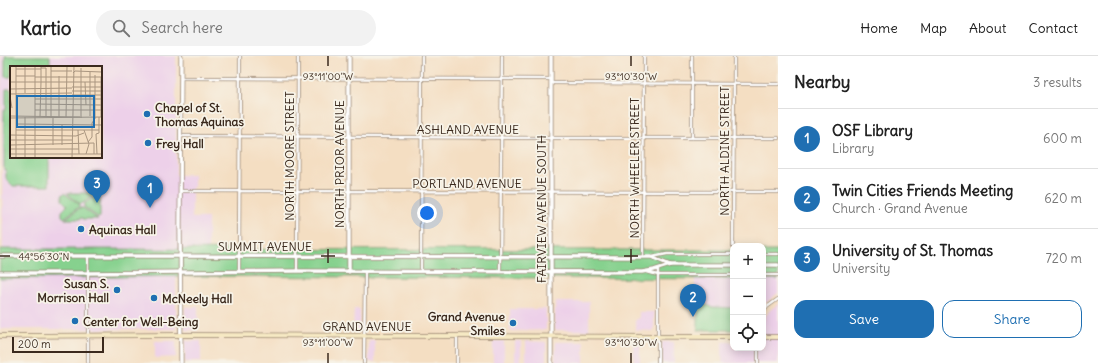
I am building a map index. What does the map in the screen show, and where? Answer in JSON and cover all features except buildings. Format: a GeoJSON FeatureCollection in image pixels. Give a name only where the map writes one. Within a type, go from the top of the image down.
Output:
{"type":"FeatureCollection","features":[{"type":"Feature","properties":{"kind":"main road","name":"GRAND AVENUE"},"geometry":{"type":"LineString","coordinates":[[0,336],[181,335],[730,337]]}},
{"type":"Feature","properties":{"kind":"main road"},"geometry":{"type":"LineString","coordinates":[[766,337],[778,337]]}},
{"type":"Feature","properties":{"kind":"street"},"geometry":{"type":"LineString","coordinates":[[181,56],[181,363]]}},
{"type":"Feature","properties":{"kind":"street"},"geometry":{"type":"LineString","coordinates":[[239,272],[240,56]]}},
{"type":"Feature","properties":{"kind":"street","name":"NORTH MOORE STREET"},"geometry":{"type":"LineString","coordinates":[[297,271],[298,56]]}},
{"type":"Feature","properties":{"kind":"street","name":"NORTH PRIOR AVENUE"},"geometry":{"type":"LineString","coordinates":[[348,272],[349,56]]}},
{"type":"Feature","properties":{"kind":"street"},"geometry":{"type":"LineString","coordinates":[[421,272],[422,56]]}},
{"type":"Feature","properties":{"kind":"street"},"geometry":{"type":"LineString","coordinates":[[500,272],[502,56]]}},
{"type":"Feature","properties":{"kind":"street","name":"FAIRVIEW AVENUE SOUTH"},"geometry":{"type":"LineString","coordinates":[[551,56],[551,363]]}},
{"type":"Feature","properties":{"kind":"street","name":"NORTH WHEELER STREET"},"geometry":{"type":"LineString","coordinates":[[643,257],[644,56]]}},
{"type":"Feature","properties":{"kind":"street"},"geometry":{"type":"LineString","coordinates":[[692,56],[692,138]]}},
{"type":"Feature","properties":{"kind":"street","name":"NORTH ALDINE STREET"},"geometry":{"type":"LineString","coordinates":[[734,56],[734,243]]}},
{"type":"Feature","properties":{"kind":"street"},"geometry":{"type":"LineString","coordinates":[[181,78],[502,79],[644,84],[778,84]]}},
{"type":"Feature","properties":{"kind":"street","name":"ASHLAND AVENUE"},"geometry":{"type":"LineString","coordinates":[[181,136],[778,138]]}},
{"type":"Feature","properties":{"kind":"street","name":"PORTLAND AVENUE"},"geometry":{"type":"LineString","coordinates":[[181,191],[778,192]]}},
{"type":"Feature","properties":{"kind":"street","name":"SUMMIT AVENUE"},"geometry":{"type":"LineString","coordinates":[[651,258],[666,254],[730,254]]}},
{"type":"Feature","properties":{"kind":"street"},"geometry":{"type":"LineString","coordinates":[[766,254],[778,254]]}},
{"type":"Feature","properties":{"kind":"street","name":"SUMMIT AVENUE"},"geometry":{"type":"LineString","coordinates":[[0,256],[643,257],[651,258],[670,265]]}},
{"type":"Feature","properties":{"kind":"street"},"geometry":{"type":"LineString","coordinates":[[88,256],[88,363]]}},
{"type":"Feature","properties":{"kind":"street","name":"SUMMIT AVENUE"},"geometry":{"type":"LineString","coordinates":[[0,272],[88,273],[297,271],[551,273],[647,272],[670,265],[730,265]]}},
{"type":"Feature","properties":{"kind":"street"},"geometry":{"type":"LineString","coordinates":[[766,265],[778,265]]}},
{"type":"Feature","properties":{"kind":"street"},"geometry":{"type":"LineString","coordinates":[[658,269],[658,363]]}},
{"type":"Feature","properties":{"kind":"street"},"geometry":{"type":"LineString","coordinates":[[364,363],[365,272]]}},
{"type":"Feature","properties":{"kind":"street","name":"SUMMIT AVENUE"},"geometry":{"type":"LineString","coordinates":[[647,272],[658,275],[730,275]]}},
{"type":"Feature","properties":{"kind":"street"},"geometry":{"type":"LineString","coordinates":[[766,275],[778,275]]}},
{"type":"Feature","properties":{"kind":"street"},"geometry":{"type":"LineString","coordinates":[[766,308],[778,299]]}},
{"type":"Feature","properties":{"kind":"street"},"geometry":{"type":"LineString","coordinates":[[457,336],[457,363]]}},
{"type":"Feature","properties":{"kind":"street"},"geometry":{"type":"LineString","coordinates":[[758,351],[758,363]]}},
{"type":"Feature","properties":{"kind":"shaded area"},"geometry":{"type":"Polygon","coordinates":[[[1,56],[176,56],[176,175],[194,175],[194,187],[192,187],[192,218],[208,218],[208,249],[176,249],[176,329],[0,329],[0,279],[3,279],[1,56]]]}},
{"type":"Feature","properties":{"kind":"shaded area"},"geometry":{"type":"Polygon","coordinates":[[[695,279],[730,279],[730,330],[698,330],[698,301],[695,300],[695,279]]]}},
{"type":"Feature","properties":{"kind":"shaded area"},"geometry":{"type":"Polygon","coordinates":[[[766,279],[778,279],[778,293],[766,303],[766,279]]]}},
{"type":"Feature","properties":{"kind":"shaded area"},"geometry":{"type":"Polygon","coordinates":[[[555,302],[589,302],[589,330],[555,330],[555,302]]]}},
{"type":"Feature","properties":{"kind":"shaded area"},"geometry":{"type":"Polygon","coordinates":[[[778,304],[778,363],[722,363],[722,342],[730,342],[730,351],[766,351],[766,316],[770,310],[778,304]]]}},
{"type":"Feature","properties":{"kind":"shaded area"},"geometry":{"type":"Polygon","coordinates":[[[185,307],[198,307],[198,330],[185,330],[185,307]]]}},
{"type":"Feature","properties":{"kind":"shaded area"},"geometry":{"type":"Polygon","coordinates":[[[354,309],[360,309],[360,331],[353,331],[354,309]]]}},
{"type":"Feature","properties":{"kind":"shaded area"},"geometry":{"type":"Polygon","coordinates":[[[510,309],[546,309],[546,330],[510,331],[510,309]]]}},
{"type":"Feature","properties":{"kind":"shaded area"},"geometry":{"type":"Polygon","coordinates":[[[639,312],[654,312],[654,331],[635,330],[635,321],[639,317],[639,312]]]}},
{"type":"Feature","properties":{"kind":"shaded area"},"geometry":{"type":"Polygon","coordinates":[[[155,341],[176,341],[176,357],[155,358],[155,341]]]}},
{"type":"Feature","properties":{"kind":"shaded area"},"geometry":{"type":"Polygon","coordinates":[[[185,341],[201,341],[201,362],[185,362],[185,341]]]}},
{"type":"Feature","properties":{"kind":"shaded area"},"geometry":{"type":"Polygon","coordinates":[[[369,341],[375,341],[375,362],[369,362],[369,341]]]}},
{"type":"Feature","properties":{"kind":"shaded area"},"geometry":{"type":"Polygon","coordinates":[[[493,341],[504,341],[504,363],[493,363],[493,341]]]}},
{"type":"Feature","properties":{"kind":"shaded area"},"geometry":{"type":"Polygon","coordinates":[[[515,341],[521,341],[521,363],[515,363],[515,341]]]}},
{"type":"Feature","properties":{"kind":"shaded area"},"geometry":{"type":"Polygon","coordinates":[[[526,341],[546,342],[546,363],[526,363],[526,341]]]}},
{"type":"Feature","properties":{"kind":"shaded area"},"geometry":{"type":"Polygon","coordinates":[[[556,342],[584,342],[584,363],[555,363],[556,342]]]}},
{"type":"Feature","properties":{"kind":"shaded area"},"geometry":{"type":"Polygon","coordinates":[[[633,342],[640,342],[640,363],[634,363],[633,342]]]}},
{"type":"Feature","properties":{"kind":"shaded area"},"geometry":{"type":"Polygon","coordinates":[[[662,342],[674,342],[674,363],[662,363],[662,342]]]}},
{"type":"Feature","properties":{"kind":"green space"},"geometry":{"type":"Polygon","coordinates":[[[5,56],[50,56],[50,66],[10,66],[10,77],[5,77],[5,56]]]}},
{"type":"Feature","properties":{"kind":"green space"},"geometry":{"type":"Polygon","coordinates":[[[6,89],[10,89],[10,158],[49,158],[49,186],[13,186],[6,179],[6,170],[4,170],[4,110],[6,110],[6,89]]]}},
{"type":"Feature","properties":{"kind":"green space"},"geometry":{"type":"Polygon","coordinates":[[[64,193],[79,204],[79,207],[64,218],[62,216],[62,211],[67,205],[62,200],[62,195],[64,193]]]}},
{"type":"Feature","properties":{"kind":"green space"},"geometry":{"type":"Polygon","coordinates":[[[67,193],[97,193],[80,204],[67,193]]]}},
{"type":"Feature","properties":{"kind":"green space"},"geometry":{"type":"Polygon","coordinates":[[[100,193],[99,218],[84,207],[84,204],[100,193]]]}},
{"type":"Feature","properties":{"kind":"green space"},"geometry":{"type":"Polygon","coordinates":[[[80,208],[83,208],[98,219],[65,219],[80,208]]]}},
{"type":"Feature","properties":{"kind":"green space"},"geometry":{"type":"Polygon","coordinates":[[[0,249],[730,250],[730,279],[176,276],[0,279],[0,249]]]}},
{"type":"Feature","properties":{"kind":"green space"},"geometry":{"type":"Polygon","coordinates":[[[766,251],[778,251],[778,279],[766,279],[766,251]]]}},
{"type":"Feature","properties":{"kind":"green space"},"geometry":{"type":"Polygon","coordinates":[[[698,305],[730,308],[730,330],[698,330],[698,305]]]}},
{"type":"Feature","properties":{"kind":"place","name":"Chapel of St. Thomas Aquinas"},"geometry":{"type":"Point","coordinates":[147,114]}},
{"type":"Feature","properties":{"kind":"place","name":"Frey Hall"},"geometry":{"type":"Point","coordinates":[148,143]}},
{"type":"Feature","properties":{"kind":"place","name":"University of St. Thomas"},"geometry":{"type":"Point","coordinates":[97,203]}},
{"type":"Feature","properties":{"kind":"place","name":"OSF Library"},"geometry":{"type":"Point","coordinates":[150,208]}},
{"type":"Feature","properties":{"kind":"place","name":"Aquinas Hall"},"geometry":{"type":"Point","coordinates":[81,229]}},
{"type":"Feature","properties":{"kind":"place","name":"Susan S. Morrison Hall"},"geometry":{"type":"Point","coordinates":[117,290]}},
{"type":"Feature","properties":{"kind":"place","name":"McNeely Hall"},"geometry":{"type":"Point","coordinates":[154,298]}},
{"type":"Feature","properties":{"kind":"place","name":"Twin Cities Friends Meeting"},"geometry":{"type":"Point","coordinates":[693,317]}},
{"type":"Feature","properties":{"kind":"place","name":"Center for Well-Being"},"geometry":{"type":"Point","coordinates":[75,321]}},
{"type":"Feature","properties":{"kind":"place","name":"Grand Avenue Smiles"},"geometry":{"type":"Point","coordinates":[513,323]}}]}
